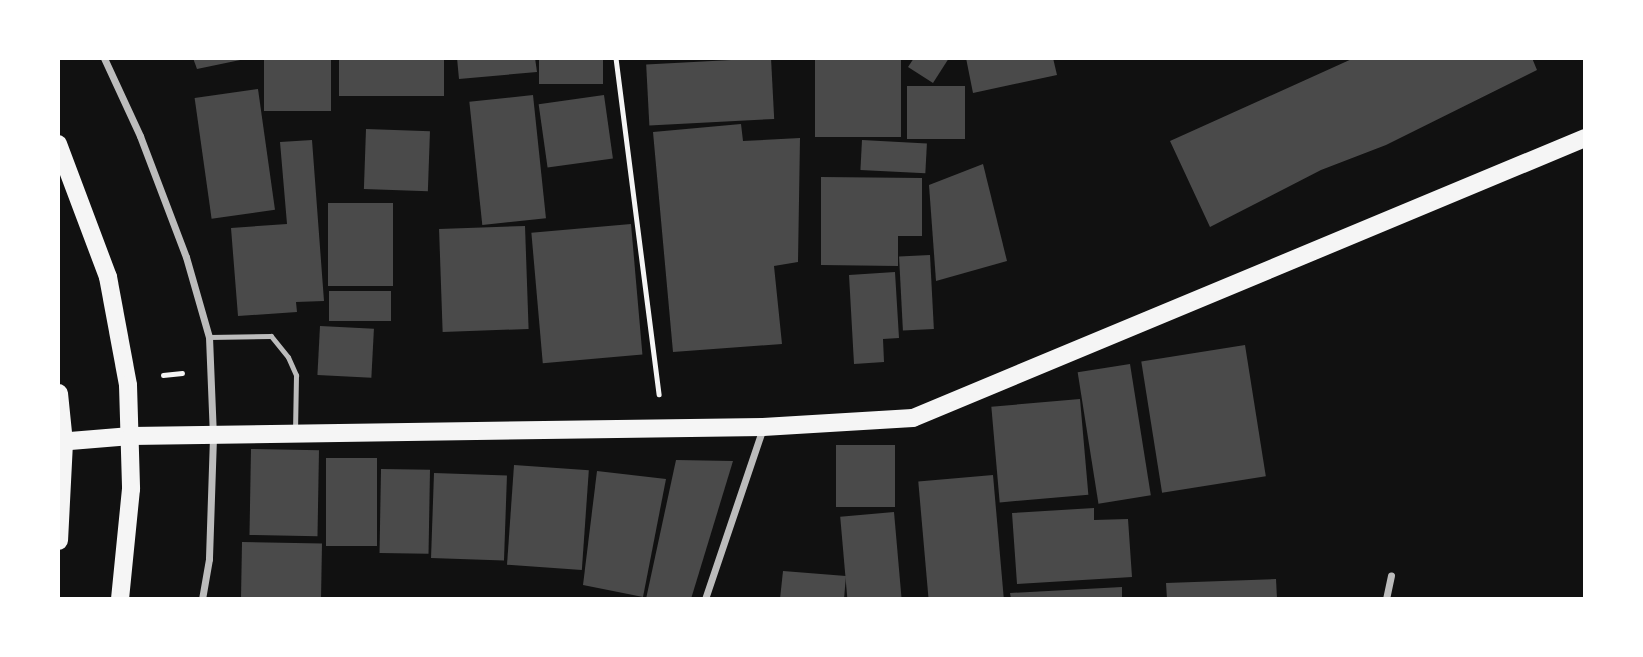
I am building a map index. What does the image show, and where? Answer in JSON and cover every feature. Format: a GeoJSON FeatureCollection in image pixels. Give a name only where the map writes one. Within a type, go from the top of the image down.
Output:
{"type":"FeatureCollection","features":[{"type":"Feature","properties":{"kind":"highway"},"geometry":{"type":"LineString","coordinates":[[58,394],[58,540]]}},
{"type":"Feature","properties":{"kind":"main road"},"geometry":{"type":"LineString","coordinates":[[60,442],[131,436],[213,437],[295,433],[763,427],[913,418],[1585,138]]}},
{"type":"Feature","properties":{"kind":"main road"},"geometry":{"type":"LineString","coordinates":[[58,144],[81,200],[107,277],[122,346],[131,436],[129,517],[120,599]]}},
{"type":"Feature","properties":{"kind":"street"},"geometry":{"type":"LineString","coordinates":[[104,58],[140,136],[186,257],[209,337],[213,437],[209,559],[202,599]]}},
{"type":"Feature","properties":{"kind":"street"},"geometry":{"type":"LineString","coordinates":[[705,599],[763,427]]}},
{"type":"Feature","properties":{"kind":"street"},"geometry":{"type":"LineString","coordinates":[[1386,599],[1391,576]]}},
{"type":"Feature","properties":{"kind":"lane"},"geometry":{"type":"LineString","coordinates":[[209,337],[271,336],[288,357],[296,375],[295,433]]}},
{"type":"Feature","properties":{"kind":"path"},"geometry":{"type":"LineString","coordinates":[[616,58],[663,429]]}},
{"type":"Feature","properties":{"kind":"building"},"geometry":{"type":"Polygon","coordinates":[[[193,58],[245,58],[245,59],[197,69],[193,58]]]}},
{"type":"Feature","properties":{"kind":"building"},"geometry":{"type":"Polygon","coordinates":[[[264,58],[331,58],[331,111],[264,111],[264,58]]]}},
{"type":"Feature","properties":{"kind":"building"},"geometry":{"type":"Polygon","coordinates":[[[339,58],[444,58],[444,96],[339,96],[339,58]]]}},
{"type":"Feature","properties":{"kind":"building"},"geometry":{"type":"Polygon","coordinates":[[[457,58],[535,58],[537,72],[459,79],[457,58]]]}},
{"type":"Feature","properties":{"kind":"building"},"geometry":{"type":"Polygon","coordinates":[[[539,58],[603,58],[603,84],[539,84],[539,58]]]}},
{"type":"Feature","properties":{"kind":"building"},"geometry":{"type":"Polygon","coordinates":[[[771,58],[774,119],[649,125],[646,65],[771,58]]]}},
{"type":"Feature","properties":{"kind":"building"},"geometry":{"type":"Polygon","coordinates":[[[815,58],[901,58],[901,137],[815,137],[815,58]]]}},
{"type":"Feature","properties":{"kind":"building"},"geometry":{"type":"Polygon","coordinates":[[[914,58],[949,58],[933,83],[908,67],[914,58]]]}},
{"type":"Feature","properties":{"kind":"building"},"geometry":{"type":"Polygon","coordinates":[[[966,58],[1053,58],[1057,75],[973,93],[966,58]]]}},
{"type":"Feature","properties":{"kind":"building"},"geometry":{"type":"Polygon","coordinates":[[[1354,58],[1532,58],[1537,70],[1386,145],[1321,170],[1210,227],[1170,141],[1354,58]]]}},
{"type":"Feature","properties":{"kind":"building"},"geometry":{"type":"Polygon","coordinates":[[[907,86],[965,86],[965,139],[907,139],[907,86]]]}},
{"type":"Feature","properties":{"kind":"building"},"geometry":{"type":"Polygon","coordinates":[[[258,89],[275,210],[212,219],[195,98],[258,89]]]}},
{"type":"Feature","properties":{"kind":"building"},"geometry":{"type":"Polygon","coordinates":[[[533,95],[546,218],[482,225],[469,102],[533,95]]]}},
{"type":"Feature","properties":{"kind":"building"},"geometry":{"type":"Polygon","coordinates":[[[604,95],[613,158],[548,168],[539,104],[604,95]]]}},
{"type":"Feature","properties":{"kind":"building"},"geometry":{"type":"Polygon","coordinates":[[[741,124],[743,141],[800,138],[798,262],[774,266],[782,344],[673,352],[653,132],[741,124]]]}},
{"type":"Feature","properties":{"kind":"building"},"geometry":{"type":"Polygon","coordinates":[[[366,129],[430,131],[428,191],[364,189],[366,129]]]}},
{"type":"Feature","properties":{"kind":"building"},"geometry":{"type":"Polygon","coordinates":[[[312,140],[324,301],[296,302],[297,312],[238,316],[231,228],[287,224],[280,142],[312,140]]]}},
{"type":"Feature","properties":{"kind":"building"},"geometry":{"type":"Polygon","coordinates":[[[862,140],[927,143],[925,173],[860,170],[862,140]]]}},
{"type":"Feature","properties":{"kind":"building"},"geometry":{"type":"Polygon","coordinates":[[[983,164],[1007,261],[936,281],[929,185],[983,164]]]}},
{"type":"Feature","properties":{"kind":"building"},"geometry":{"type":"Polygon","coordinates":[[[821,177],[922,178],[922,236],[898,236],[898,266],[821,265],[821,177]]]}},
{"type":"Feature","properties":{"kind":"building"},"geometry":{"type":"Polygon","coordinates":[[[328,203],[393,203],[393,286],[328,286],[328,203]]]}},
{"type":"Feature","properties":{"kind":"building"},"geometry":{"type":"Polygon","coordinates":[[[631,224],[642,355],[543,363],[531,233],[631,224]]]}},
{"type":"Feature","properties":{"kind":"building"},"geometry":{"type":"Polygon","coordinates":[[[525,226],[529,329],[443,332],[439,229],[525,226]]]}},
{"type":"Feature","properties":{"kind":"building"},"geometry":{"type":"Polygon","coordinates":[[[930,255],[934,329],[903,331],[899,257],[930,255]]]}},
{"type":"Feature","properties":{"kind":"building"},"geometry":{"type":"Polygon","coordinates":[[[895,272],[899,338],[883,339],[884,362],[854,364],[849,275],[895,272]]]}},
{"type":"Feature","properties":{"kind":"building"},"geometry":{"type":"Polygon","coordinates":[[[329,291],[391,291],[391,321],[329,321],[329,291]]]}},
{"type":"Feature","properties":{"kind":"building"},"geometry":{"type":"Polygon","coordinates":[[[320,326],[374,329],[371,378],[317,375],[320,326]]]}},
{"type":"Feature","properties":{"kind":"building"},"geometry":{"type":"Polygon","coordinates":[[[1245,345],[1266,476],[1162,493],[1141,361],[1245,345]]]}},
{"type":"Feature","properties":{"kind":"building"},"geometry":{"type":"Polygon","coordinates":[[[1130,364],[1151,495],[1098,504],[1078,372],[1130,364]]]}},
{"type":"Feature","properties":{"kind":"building"},"geometry":{"type":"Polygon","coordinates":[[[1080,399],[1088,495],[1000,502],[991,407],[1080,399]]]}},
{"type":"Feature","properties":{"kind":"building"},"geometry":{"type":"Polygon","coordinates":[[[836,445],[895,445],[895,507],[836,507],[836,445]]]}},
{"type":"Feature","properties":{"kind":"building"},"geometry":{"type":"Polygon","coordinates":[[[251,449],[319,450],[317,536],[249,535],[251,449]]]}},
{"type":"Feature","properties":{"kind":"building"},"geometry":{"type":"Polygon","coordinates":[[[326,458],[377,458],[377,546],[326,546],[326,458]]]}},
{"type":"Feature","properties":{"kind":"building"},"geometry":{"type":"Polygon","coordinates":[[[676,460],[733,461],[691,599],[646,599],[676,460]]]}},
{"type":"Feature","properties":{"kind":"building"},"geometry":{"type":"Polygon","coordinates":[[[514,465],[589,470],[582,570],[507,565],[514,465]]]}},
{"type":"Feature","properties":{"kind":"building"},"geometry":{"type":"Polygon","coordinates":[[[381,469],[430,470],[429,554],[380,553],[381,469]]]}},
{"type":"Feature","properties":{"kind":"building"},"geometry":{"type":"Polygon","coordinates":[[[597,471],[666,479],[643,597],[583,585],[597,471]]]}},
{"type":"Feature","properties":{"kind":"building"},"geometry":{"type":"Polygon","coordinates":[[[434,473],[507,476],[504,560],[431,558],[434,473]]]}},
{"type":"Feature","properties":{"kind":"building"},"geometry":{"type":"Polygon","coordinates":[[[993,475],[1004,599],[929,599],[918,482],[993,475]]]}},
{"type":"Feature","properties":{"kind":"building"},"geometry":{"type":"Polygon","coordinates":[[[1094,508],[1094,520],[1128,519],[1132,577],[1017,584],[1012,513],[1094,508]]]}},
{"type":"Feature","properties":{"kind":"building"},"geometry":{"type":"Polygon","coordinates":[[[894,512],[902,599],[847,599],[840,517],[894,512]]]}},
{"type":"Feature","properties":{"kind":"building"},"geometry":{"type":"Polygon","coordinates":[[[242,542],[322,543],[321,599],[241,599],[242,542]]]}},
{"type":"Feature","properties":{"kind":"building"},"geometry":{"type":"Polygon","coordinates":[[[783,571],[846,576],[844,599],[780,599],[783,571]]]}},
{"type":"Feature","properties":{"kind":"building"},"geometry":{"type":"Polygon","coordinates":[[[1276,579],[1277,599],[1167,599],[1166,583],[1276,579]]]}},
{"type":"Feature","properties":{"kind":"building"},"geometry":{"type":"Polygon","coordinates":[[[1122,587],[1122,599],[1011,599],[1010,593],[1122,587]]]}}]}
